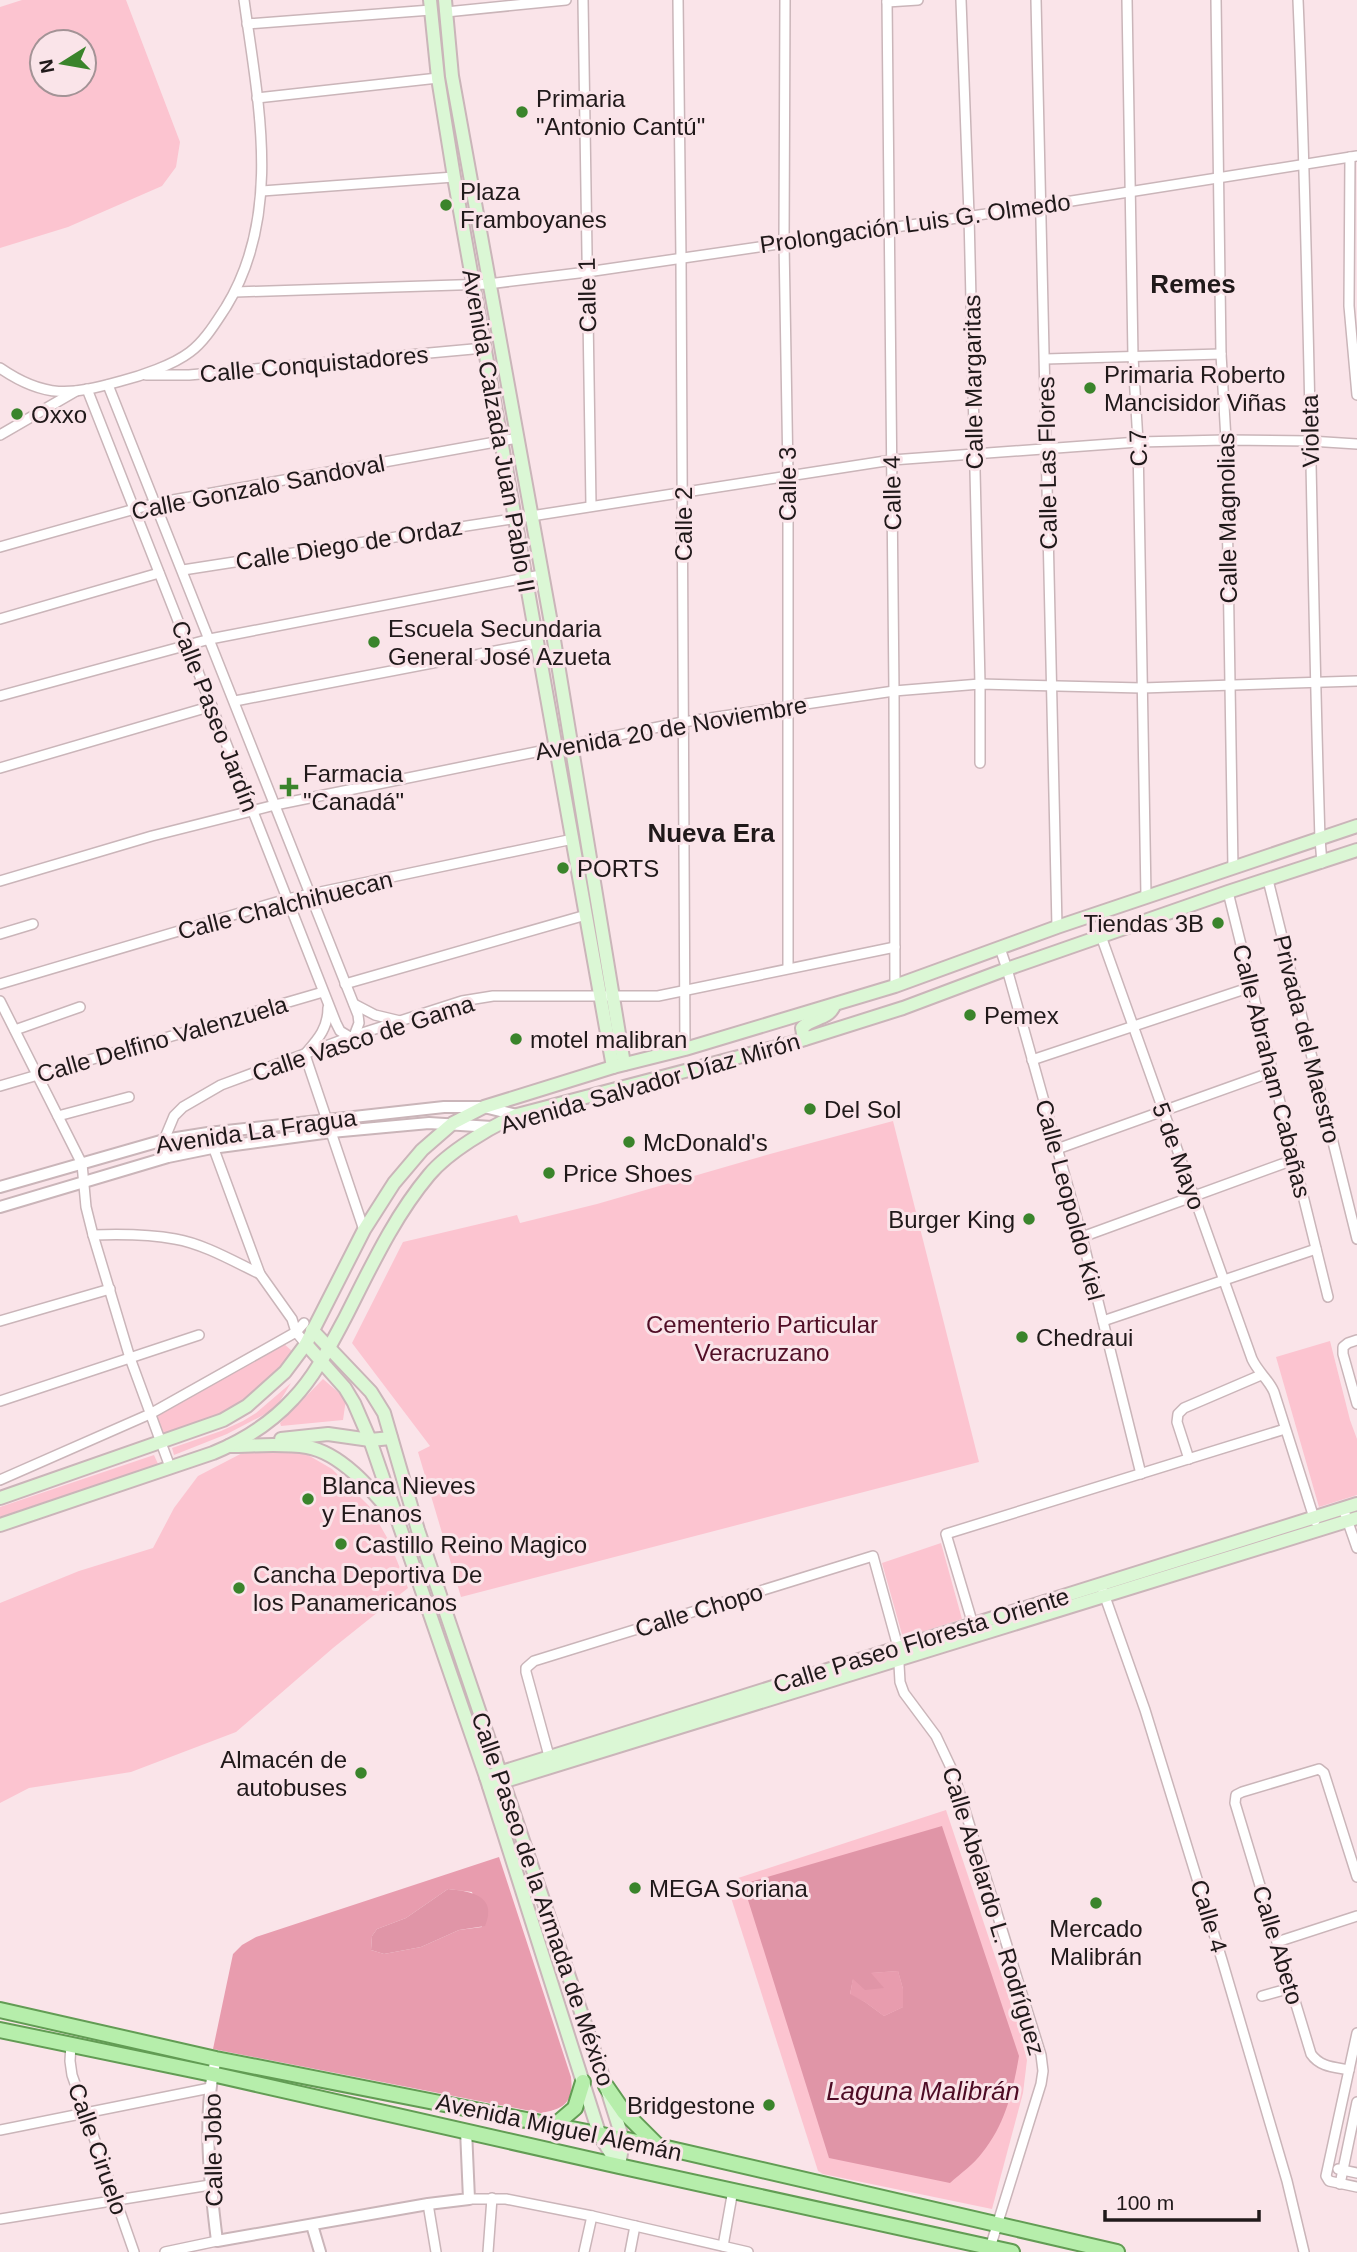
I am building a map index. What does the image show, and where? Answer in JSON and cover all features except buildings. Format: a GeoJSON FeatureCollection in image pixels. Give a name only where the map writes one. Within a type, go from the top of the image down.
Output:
{"type":"FeatureCollection","features":[{"type":"Feature","properties":{"kind":"main road","name":"Avenida Calzada Juan Pablo II"},"geometry":{"type":"LineString","coordinates":[[430,5],[438,78],[454,177],[524,579],[586,915],[608,997]]}},
{"type":"Feature","properties":{"kind":"main road","name":"Avenida Calzada Juan Pablo II"},"geometry":{"type":"LineString","coordinates":[[445,6],[452,76],[571,744],[619,1066]]}},
{"type":"Feature","properties":{"kind":"main road","name":"Avenida Salvador Díaz Mirón"},"geometry":{"type":"LineString","coordinates":[[0,1498],[223,1420],[247,1406],[285,1372],[306,1344],[308,1327],[394,1183],[422,1150],[453,1123],[484,1107],[895,986],[1146,896],[1357,826]]}},
{"type":"Feature","properties":{"kind":"main road","name":"Avenida Salvador Díaz Mirón"},"geometry":{"type":"LineString","coordinates":[[0,1525],[229,1446],[270,1420],[293,1399],[330,1347],[401,1211],[431,1172],[492,1127],[517,1115],[804,1039],[903,1008],[1101,936],[1357,850]]}},
{"type":"Feature","properties":{"kind":"main road"},"geometry":{"type":"LineString","coordinates":[[804,1039],[802,1028],[806,1023],[830,1013],[835,1004]]}},
{"type":"Feature","properties":{"kind":"main road","name":"Calle Paseo de la Armada de México"},"geometry":{"type":"LineString","coordinates":[[308,1327],[371,1392],[384,1413],[418,1530],[623,2140],[619,2166]]}},
{"type":"Feature","properties":{"kind":"main road","name":"Calle Paseo de la Armada de México"},"geometry":{"type":"LineString","coordinates":[[306,1344],[350,1396],[370,1440],[487,1782],[600,2136],[619,2166]]}},
{"type":"Feature","properties":{"kind":"main road"},"geometry":{"type":"LineString","coordinates":[[254,1446],[269,1440],[328,1434],[370,1440],[391,1438]]}},
{"type":"Feature","properties":{"kind":"main road"},"geometry":{"type":"LineString","coordinates":[[229,1446],[310,1447],[365,1482],[397,1520]]}},
{"type":"Feature","properties":{"kind":"main road","name":"Calle Paseo Floresta Oriente"},"geometry":{"type":"LineString","coordinates":[[487,1782],[549,1756],[975,1631],[1316,1523],[1349,1515],[1357,1504]]}},
{"type":"Feature","properties":{"kind":"main road","name":"Calle Paseo Floresta Oriente"},"geometry":{"type":"LineString","coordinates":[[502,1776],[898,1653]]}},
{"type":"Feature","properties":{"kind":"main road"},"geometry":{"type":"LineString","coordinates":[[509,1849],[524,1843]]}},
{"type":"Feature","properties":{"kind":"main road"},"geometry":{"type":"LineString","coordinates":[[527,1907],[544,1901]]}},
{"type":"Feature","properties":{"kind":"main road","name":"Avenida Miguel Alemán"},"geometry":{"type":"LineString","coordinates":[[0,2010],[216,2059],[658,2146],[1117,2252]]}},
{"type":"Feature","properties":{"kind":"main road","name":"Avenida Miguel Alemán"},"geometry":{"type":"LineString","coordinates":[[0,2029],[71,2044],[211,2081],[466,2130],[1012,2252]]}},
{"type":"Feature","properties":{"kind":"main road"},"geometry":{"type":"LineString","coordinates":[[555,2125],[575,2108],[583,2082]]}},
{"type":"Feature","properties":{"kind":"main road"},"geometry":{"type":"LineString","coordinates":[[606,2086],[624,2112],[658,2146]]}},
{"type":"Feature","properties":{"kind":"street"},"geometry":{"type":"LineString","coordinates":[[0,368],[18,381],[38,389],[82,390],[108,385],[145,375],[190,352],[215,325],[235,292],[253,248],[262,191],[257,98],[244,0]]}},
{"type":"Feature","properties":{"kind":"street"},"geometry":{"type":"LineString","coordinates":[[445,6],[566,0]]}},
{"type":"Feature","properties":{"kind":"street","name":"Calle 1"},"geometry":{"type":"LineString","coordinates":[[583,0],[591,505]]}},
{"type":"Feature","properties":{"kind":"street","name":"Calle 2"},"geometry":{"type":"LineString","coordinates":[[678,0],[685,1048]]}},
{"type":"Feature","properties":{"kind":"street","name":"Calle 3"},"geometry":{"type":"LineString","coordinates":[[785,0],[788,967]]}},
{"type":"Feature","properties":{"kind":"street"},"geometry":{"type":"LineString","coordinates":[[887,1],[918,0]]}},
{"type":"Feature","properties":{"kind":"street","name":"Calle Margaritas"},"geometry":{"type":"LineString","coordinates":[[961,0],[969,215],[980,763]]}},
{"type":"Feature","properties":{"kind":"street","name":"Calle Las Flores"},"geometry":{"type":"LineString","coordinates":[[1036,0],[1057,927]]}},
{"type":"Feature","properties":{"kind":"street","name":"C.7"},"geometry":{"type":"LineString","coordinates":[[1127,0],[1146,896]]}},
{"type":"Feature","properties":{"kind":"street","name":"Calle Magnolias"},"geometry":{"type":"LineString","coordinates":[[1216,0],[1233,868]]}},
{"type":"Feature","properties":{"kind":"street","name":"Violeta"},"geometry":{"type":"LineString","coordinates":[[1298,0],[1305,164],[1315,683],[1322,863]]}},
{"type":"Feature","properties":{"kind":"street","name":"Calle 4"},"geometry":{"type":"LineString","coordinates":[[887,1],[895,986]]}},
{"type":"Feature","properties":{"kind":"street"},"geometry":{"type":"LineString","coordinates":[[247,24],[430,5]]}},
{"type":"Feature","properties":{"kind":"street"},"geometry":{"type":"LineString","coordinates":[[257,98],[438,78]]}},
{"type":"Feature","properties":{"kind":"street"},"geometry":{"type":"LineString","coordinates":[[1353,156],[1349,306],[1357,395]]}},
{"type":"Feature","properties":{"kind":"street","name":"Prolongación Luis G. Olmedo"},"geometry":{"type":"LineString","coordinates":[[235,292],[488,284],[587,272],[1040,206],[1353,156]]}},
{"type":"Feature","properties":{"kind":"street"},"geometry":{"type":"LineString","coordinates":[[262,191],[454,177]]}},
{"type":"Feature","properties":{"kind":"street","name":"Calle Conquistadores"},"geometry":{"type":"LineString","coordinates":[[145,375],[189,375],[484,348]]}},
{"type":"Feature","properties":{"kind":"street"},"geometry":{"type":"LineString","coordinates":[[1045,359],[1221,354]]}},
{"type":"Feature","properties":{"kind":"street","name":"Calle Paseo Jardín"},"geometry":{"type":"LineString","coordinates":[[82,390],[136,509],[328,1004],[340,1031],[352,1036],[359,1023],[353,1003],[108,385]]}},
{"type":"Feature","properties":{"kind":"street"},"geometry":{"type":"LineString","coordinates":[[0,435],[82,390]]}},
{"type":"Feature","properties":{"kind":"street","name":"Calle Gonzalo Sandoval"},"geometry":{"type":"LineString","coordinates":[[0,547],[156,503],[518,438]]}},
{"type":"Feature","properties":{"kind":"street","name":"Calle Diego de Ordaz"},"geometry":{"type":"LineString","coordinates":[[183,570],[891,460],[1138,442],[1226,440],[1357,444]]}},
{"type":"Feature","properties":{"kind":"street"},"geometry":{"type":"LineString","coordinates":[[0,619],[159,573]]}},
{"type":"Feature","properties":{"kind":"street"},"geometry":{"type":"LineString","coordinates":[[0,696],[210,639],[541,575]]}},
{"type":"Feature","properties":{"kind":"street"},"geometry":{"type":"LineString","coordinates":[[235,701],[537,643]]}},
{"type":"Feature","properties":{"kind":"street","name":"Avenida 20 de Noviembre"},"geometry":{"type":"LineString","coordinates":[[0,881],[152,836],[275,805],[683,722],[894,691],[980,684],[1142,688],[1357,681]]}},
{"type":"Feature","properties":{"kind":"street"},"geometry":{"type":"LineString","coordinates":[[0,768],[212,706]]}},
{"type":"Feature","properties":{"kind":"street","name":"Calle Chalchihuecan"},"geometry":{"type":"LineString","coordinates":[[0,984],[287,899],[573,839]]}},
{"type":"Feature","properties":{"kind":"street","name":"Privada del Maestro"},"geometry":{"type":"LineString","coordinates":[[1268,880],[1357,1239]]}},
{"type":"Feature","properties":{"kind":"street","name":"Calle Abraham Cabañas"},"geometry":{"type":"LineString","coordinates":[[1228,892],[1328,1297]]}},
{"type":"Feature","properties":{"kind":"street"},"geometry":{"type":"LineString","coordinates":[[345,984],[586,915]]}},
{"type":"Feature","properties":{"kind":"street"},"geometry":{"type":"LineString","coordinates":[[0,934],[33,924]]}},
{"type":"Feature","properties":{"kind":"street","name":"5 de Mayo"},"geometry":{"type":"LineString","coordinates":[[1101,936],[1252,1359],[1271,1386],[1316,1523]]}},
{"type":"Feature","properties":{"kind":"street","name":"Calle Vasco de Gama"},"geometry":{"type":"LineString","coordinates":[[164,1140],[174,1116],[183,1107],[221,1085],[352,1036],[462,1001],[493,996],[658,996],[895,947]]}},
{"type":"Feature","properties":{"kind":"street","name":"Calle Leopoldo Kiel"},"geometry":{"type":"LineString","coordinates":[[1000,948],[1082,1237],[1141,1474]]}},
{"type":"Feature","properties":{"kind":"street"},"geometry":{"type":"LineString","coordinates":[[1032,1060],[1251,987]]}},
{"type":"Feature","properties":{"kind":"street","name":"Calle Delfino Valenzuela"},"geometry":{"type":"LineString","coordinates":[[0,1086],[323,992]]}},
{"type":"Feature","properties":{"kind":"street"},"geometry":{"type":"LineString","coordinates":[[0,1001],[82,1164],[86,1207],[93,1235],[130,1358],[170,1467]]}},
{"type":"Feature","properties":{"kind":"street"},"geometry":{"type":"LineString","coordinates":[[353,1003],[375,1015],[402,1022]]}},
{"type":"Feature","properties":{"kind":"street"},"geometry":{"type":"LineString","coordinates":[[328,1004],[328,1021],[322,1034],[305,1055],[364,1230]]}},
{"type":"Feature","properties":{"kind":"street"},"geometry":{"type":"LineString","coordinates":[[15,1030],[80,1007]]}},
{"type":"Feature","properties":{"kind":"street"},"geometry":{"type":"LineString","coordinates":[[1057,1149],[1272,1072]]}},
{"type":"Feature","properties":{"kind":"street"},"geometry":{"type":"LineString","coordinates":[[58,1116],[129,1097]]}},
{"type":"Feature","properties":{"kind":"street","name":"Avenida La Fragua"},"geometry":{"type":"LineString","coordinates":[[0,1187],[164,1140],[208,1133],[444,1107],[484,1107],[517,1115]]}},
{"type":"Feature","properties":{"kind":"street","name":"Avenida La Fragua"},"geometry":{"type":"LineString","coordinates":[[0,1208],[168,1157],[212,1148],[331,1132],[429,1123],[492,1127]]}},
{"type":"Feature","properties":{"kind":"street"},"geometry":{"type":"LineString","coordinates":[[208,1133],[260,1274],[306,1344]]}},
{"type":"Feature","properties":{"kind":"street"},"geometry":{"type":"LineString","coordinates":[[164,1140],[168,1157]]}},
{"type":"Feature","properties":{"kind":"street"},"geometry":{"type":"LineString","coordinates":[[1082,1237],[1293,1160]]}},
{"type":"Feature","properties":{"kind":"street"},"geometry":{"type":"LineString","coordinates":[[93,1235],[141,1234],[176,1239],[201,1247],[260,1274]]}},
{"type":"Feature","properties":{"kind":"street"},"geometry":{"type":"LineString","coordinates":[[1102,1321],[1316,1249]]}},
{"type":"Feature","properties":{"kind":"street"},"geometry":{"type":"LineString","coordinates":[[0,1321],[110,1289]]}},
{"type":"Feature","properties":{"kind":"street"},"geometry":{"type":"LineString","coordinates":[[292,1319],[308,1327]]}},
{"type":"Feature","properties":{"kind":"street","name":"Avenida Salvador Díaz Mirón"},"geometry":{"type":"LineString","coordinates":[[0,1480],[75,1449],[149,1413],[308,1327]]}},
{"type":"Feature","properties":{"kind":"street"},"geometry":{"type":"LineString","coordinates":[[0,1401],[199,1335]]}},
{"type":"Feature","properties":{"kind":"street"},"geometry":{"type":"LineString","coordinates":[[1357,1340],[1343,1347],[1357,1404]]}},
{"type":"Feature","properties":{"kind":"street"},"geometry":{"type":"LineString","coordinates":[[1189,1459],[1177,1422],[1178,1413],[1261,1375]]}},
{"type":"Feature","properties":{"kind":"street"},"geometry":{"type":"LineString","coordinates":[[975,1631],[946,1534],[1285,1429]]}},
{"type":"Feature","properties":{"kind":"street"},"geometry":{"type":"LineString","coordinates":[[1349,1515],[1357,1548]]}},
{"type":"Feature","properties":{"kind":"street","name":"Calle Abelardo L. Rodríguez"},"geometry":{"type":"LineString","coordinates":[[873,1556],[898,1653],[900,1682],[904,1693],[936,1736],[953,1772],[1041,2055],[1041,2084],[989,2249]]}},
{"type":"Feature","properties":{"kind":"street","name":"Calle Chopo"},"geometry":{"type":"LineString","coordinates":[[549,1756],[527,1678],[526,1668],[534,1661],[873,1556]]}},
{"type":"Feature","properties":{"kind":"street","name":"Calle 4"},"geometry":{"type":"LineString","coordinates":[[1103,1590],[1145,1710],[1219,1950],[1287,2181],[1304,2252]]}},
{"type":"Feature","properties":{"kind":"street","name":"Calle Abeto"},"geometry":{"type":"LineString","coordinates":[[1349,2070],[1322,2065],[1311,2054],[1236,1803],[1236,1795],[1320,1769],[1324,1773],[1357,1877]]}},
{"type":"Feature","properties":{"kind":"street"},"geometry":{"type":"LineString","coordinates":[[1277,1942],[1357,1916]]}},
{"type":"Feature","properties":{"kind":"street"},"geometry":{"type":"LineString","coordinates":[[1262,1996],[1291,1988]]}},
{"type":"Feature","properties":{"kind":"street"},"geometry":{"type":"LineString","coordinates":[[1357,2033],[1326,2179],[1357,2188]]}},
{"type":"Feature","properties":{"kind":"street","name":"Calle Ciruelo"},"geometry":{"type":"LineString","coordinates":[[71,2044],[71,2067],[134,2252]]}},
{"type":"Feature","properties":{"kind":"street","name":"Calle Jobo"},"geometry":{"type":"LineString","coordinates":[[216,2059],[211,2081],[210,2185],[217,2241]]}},
{"type":"Feature","properties":{"kind":"street"},"geometry":{"type":"LineString","coordinates":[[0,2130],[86,2114],[211,2081]]}},
{"type":"Feature","properties":{"kind":"street"},"geometry":{"type":"LineString","coordinates":[[1340,2184],[1357,2102]]}},
{"type":"Feature","properties":{"kind":"street"},"geometry":{"type":"LineString","coordinates":[[466,2130],[469,2199]]}},
{"type":"Feature","properties":{"kind":"street"},"geometry":{"type":"LineString","coordinates":[[1327,2166],[1357,2173]]}},
{"type":"Feature","properties":{"kind":"street"},"geometry":{"type":"LineString","coordinates":[[0,2220],[210,2185]]}},
{"type":"Feature","properties":{"kind":"street"},"geometry":{"type":"LineString","coordinates":[[723,2246],[733,2190]]}},
{"type":"Feature","properties":{"kind":"street"},"geometry":{"type":"LineString","coordinates":[[488,2252],[492,2198]]}},
{"type":"Feature","properties":{"kind":"street"},"geometry":{"type":"LineString","coordinates":[[165,2252],[428,2204],[492,2198],[592,2216],[748,2252]]}},
{"type":"Feature","properties":{"kind":"street"},"geometry":{"type":"LineString","coordinates":[[428,2204],[436,2252]]}},
{"type":"Feature","properties":{"kind":"street"},"geometry":{"type":"LineString","coordinates":[[584,2252],[592,2216]]}},
{"type":"Feature","properties":{"kind":"street"},"geometry":{"type":"LineString","coordinates":[[312,2225],[320,2252]]}},
{"type":"Feature","properties":{"kind":"street"},"geometry":{"type":"LineString","coordinates":[[630,2252],[635,2226]]}},
{"type":"Feature","properties":{"kind":"green space"},"geometry":{"type":"Polygon","coordinates":[[[22,0],[126,0],[180,142],[176,167],[162,186],[68,227],[0,248],[0,7],[22,0]]]}},
{"type":"Feature","properties":{"kind":"green space","name":"Cementerio Particular Veracruzano"},"geometry":{"type":"Polygon","coordinates":[[[893,1121],[979,1462],[461,1597],[418,1452],[430,1446],[352,1343],[403,1242],[517,1215],[520,1223],[597,1204],[893,1121]]]}},
{"type":"Feature","properties":{"kind":"green space"},"geometry":{"type":"Polygon","coordinates":[[[1330,1341],[1357,1439],[1357,1495],[1319,1507],[1276,1357],[1330,1341]]]}},
{"type":"Feature","properties":{"kind":"green space"},"geometry":{"type":"Polygon","coordinates":[[[283,1343],[292,1351],[264,1389],[217,1419],[183,1432],[163,1434],[156,1416],[283,1343]]]}},
{"type":"Feature","properties":{"kind":"green space"},"geometry":{"type":"Polygon","coordinates":[[[323,1379],[346,1399],[343,1420],[281,1426],[280,1423],[323,1379]]]}},
{"type":"Feature","properties":{"kind":"green space"},"geometry":{"type":"Polygon","coordinates":[[[291,1383],[271,1411],[227,1434],[174,1455],[172,1448],[221,1431],[256,1413],[291,1383]]]}},
{"type":"Feature","properties":{"kind":"green space"},"geometry":{"type":"Polygon","coordinates":[[[252,1448],[301,1451],[332,1469],[369,1506],[389,1541],[408,1588],[333,1648],[236,1732],[131,1772],[29,1788],[0,1803],[0,1603],[79,1571],[153,1548],[174,1508],[198,1476],[252,1448]]]}},
{"type":"Feature","properties":{"kind":"green space"},"geometry":{"type":"Polygon","coordinates":[[[154,1455],[158,1464],[0,1517],[0,1507],[154,1455]]]}},
{"type":"Feature","properties":{"kind":"green space"},"geometry":{"type":"Polygon","coordinates":[[[941,1543],[962,1619],[903,1638],[882,1563],[941,1543]]]}},
{"type":"Feature","properties":{"kind":"green space","name":"Laguna Malibrán"},"geometry":{"type":"Polygon","coordinates":[[[946,1810],[1020,2031],[1027,2060],[1023,2093],[992,2209],[818,2171],[726,1882],[946,1810]]]}},
{"type":"Feature","properties":{"kind":"shaded area"},"geometry":{"type":"Polygon","coordinates":[[[499,1857],[571,2077],[569,2098],[556,2109],[541,2113],[213,2049],[233,1954],[256,1937],[499,1857]],[[448,1889],[406,1918],[377,1929],[372,1936],[371,1950],[384,1954],[421,1947],[459,1930],[482,1927],[472,1892],[448,1889]]]}},
{"type":"Feature","properties":{"kind":"shaded area"},"geometry":{"type":"Polygon","coordinates":[[[898,1971],[903,1989],[903,2007],[884,2016],[850,1995],[853,1978],[883,1988],[870,1973],[898,1971]]]}},
{"type":"Feature","properties":{"kind":"water","name":"Laguna Malibrán"},"geometry":{"type":"Polygon","coordinates":[[[942,1826],[1019,2056],[1011,2095],[997,2131],[979,2157],[950,2183],[829,2158],[743,1884],[942,1826]],[[898,1971],[871,1973],[884,1988],[865,1990],[853,1979],[850,1994],[884,2016],[903,2007],[903,1989],[898,1971]]]}},
{"type":"Feature","properties":{"kind":"water"},"geometry":{"type":"Polygon","coordinates":[[[448,1889],[465,1891],[485,1902],[488,1916],[485,1926],[459,1930],[421,1947],[384,1954],[371,1950],[372,1936],[377,1929],[406,1918],[448,1889]]]}},
{"type":"Feature","properties":{"kind":"place","name":"Primaria \"Antonio Cantú\""},"geometry":{"type":"Point","coordinates":[522,112]}},
{"type":"Feature","properties":{"kind":"place","name":"Plaza Framboyanes"},"geometry":{"type":"Point","coordinates":[446,205]}},
{"type":"Feature","properties":{"kind":"place","name":"Primaria Roberto Mancisidor Viñas"},"geometry":{"type":"Point","coordinates":[1090,388]}},
{"type":"Feature","properties":{"kind":"place","name":"Oxxo"},"geometry":{"type":"Point","coordinates":[17,414]}},
{"type":"Feature","properties":{"kind":"place","name":"Escuela Secundaria General José Azueta"},"geometry":{"type":"Point","coordinates":[374,642]}},
{"type":"Feature","properties":{"kind":"place","name":"Farmacia \"Canadá\""},"geometry":{"type":"Point","coordinates":[289,787]}},
{"type":"Feature","properties":{"kind":"place","name":"PORTS"},"geometry":{"type":"Point","coordinates":[563,868]}},
{"type":"Feature","properties":{"kind":"place","name":"Tiendas 3B"},"geometry":{"type":"Point","coordinates":[1218,923]}},
{"type":"Feature","properties":{"kind":"place","name":"Pemex"},"geometry":{"type":"Point","coordinates":[970,1015]}},
{"type":"Feature","properties":{"kind":"place","name":"motel malibran"},"geometry":{"type":"Point","coordinates":[516,1039]}},
{"type":"Feature","properties":{"kind":"place","name":"Del Sol"},"geometry":{"type":"Point","coordinates":[810,1109]}},
{"type":"Feature","properties":{"kind":"place","name":"McDonald's"},"geometry":{"type":"Point","coordinates":[629,1142]}},
{"type":"Feature","properties":{"kind":"place","name":"Price Shoes"},"geometry":{"type":"Point","coordinates":[549,1173]}},
{"type":"Feature","properties":{"kind":"place","name":"Burger King"},"geometry":{"type":"Point","coordinates":[1029,1219]}},
{"type":"Feature","properties":{"kind":"place","name":"Chedraui"},"geometry":{"type":"Point","coordinates":[1022,1337]}},
{"type":"Feature","properties":{"kind":"place","name":"Blanca Nieves y Enanos"},"geometry":{"type":"Point","coordinates":[308,1499]}},
{"type":"Feature","properties":{"kind":"place","name":"Castillo Reino Magico"},"geometry":{"type":"Point","coordinates":[341,1544]}},
{"type":"Feature","properties":{"kind":"place","name":"Cancha Deportiva De los Panamericanos"},"geometry":{"type":"Point","coordinates":[239,1588]}},
{"type":"Feature","properties":{"kind":"place","name":"Almacén de autobuses"},"geometry":{"type":"Point","coordinates":[361,1773]}},
{"type":"Feature","properties":{"kind":"place","name":"MEGA Soriana"},"geometry":{"type":"Point","coordinates":[635,1888]}},
{"type":"Feature","properties":{"kind":"place","name":"Mercado Malibrán"},"geometry":{"type":"Point","coordinates":[1096,1903]}},
{"type":"Feature","properties":{"kind":"place","name":"Bridgestone"},"geometry":{"type":"Point","coordinates":[769,2105]}},
{"type":"Feature","properties":{"kind":"district","name":"Remes"},"geometry":{"type":"Point","coordinates":[1193,284]}},
{"type":"Feature","properties":{"kind":"district","name":"Nueva Era"},"geometry":{"type":"Point","coordinates":[711,833]}}]}
